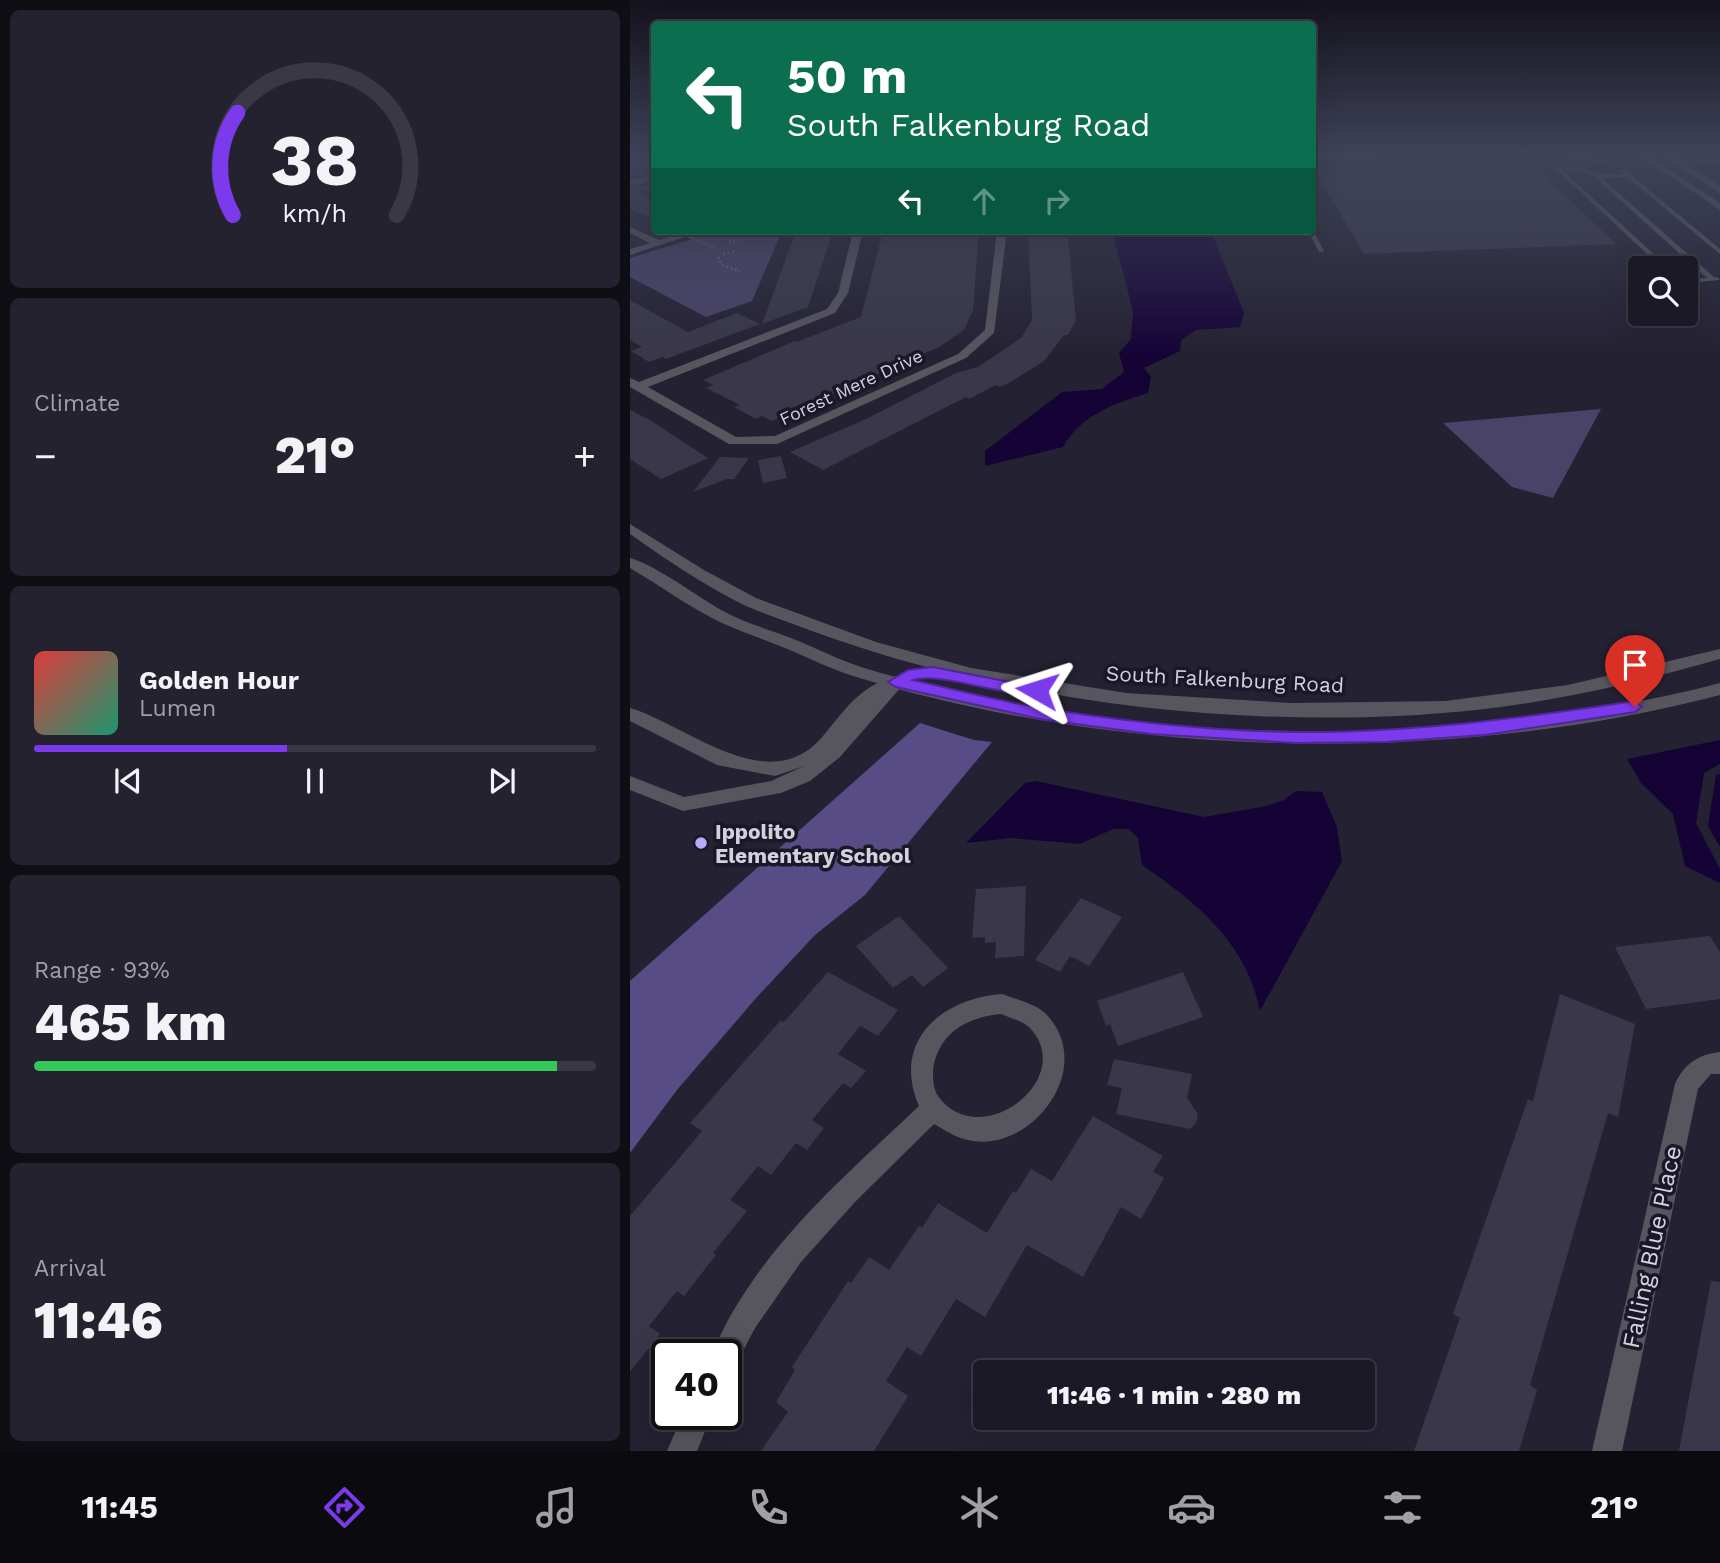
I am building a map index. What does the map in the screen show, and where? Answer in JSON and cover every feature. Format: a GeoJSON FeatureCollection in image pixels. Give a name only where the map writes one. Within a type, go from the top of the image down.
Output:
{"type":"FeatureCollection","features":[{"type":"Feature","properties":{"kind":"street"},"geometry":{"type":"LineString","coordinates":[[630,230],[658,243]]}},
{"type":"Feature","properties":{"kind":"street"},"geometry":{"type":"LineString","coordinates":[[630,252],[683,235]]}},
{"type":"Feature","properties":{"kind":"street"},"geometry":{"type":"LineString","coordinates":[[634,385],[831,310],[843,293],[857,235]]}},
{"type":"Feature","properties":{"kind":"street","name":"Forest Mere Drive"},"geometry":{"type":"LineString","coordinates":[[634,385],[734,441],[776,440],[962,356],[990,331],[1002,235]]}},
{"type":"Feature","properties":{"kind":"street","name":"South Falkenburg Road"},"geometry":{"type":"LineString","coordinates":[[633,533],[742,597],[874,649],[1054,690],[1156,702],[1293,710],[1474,704],[1587,687],[1656,673],[1720,654]]}},
{"type":"Feature","properties":{"kind":"street"},"geometry":{"type":"LineString","coordinates":[[630,562],[724,618],[856,671],[1045,714],[1151,729],[1295,737],[1386,736],[1485,729],[1586,716],[1720,688]]}},
{"type":"Feature","properties":{"kind":"street"},"geometry":{"type":"LineString","coordinates":[[630,713],[717,758],[775,769],[805,758],[827,744],[856,704],[913,674],[933,672],[1020,689],[1054,690]]}},
{"type":"Feature","properties":{"kind":"street"},"geometry":{"type":"LineString","coordinates":[[630,783],[683,804],[774,788],[804,776],[834,752],[896,682]]}},
{"type":"Feature","properties":{"kind":"street"},"geometry":{"type":"LineString","coordinates":[[710,799],[728,786],[736,775],[734,762]]}},
{"type":"Feature","properties":{"kind":"street"},"geometry":{"type":"LineString","coordinates":[[1002,1004],[1023,1009],[1040,1020],[1051,1036],[1055,1054],[1054,1073],[1045,1093],[1031,1110],[1012,1122],[990,1129],[968,1129],[948,1122],[933,1110],[922,1091],[920,1069],[926,1047],[939,1028],[957,1014],[979,1005],[1002,1004]]}},
{"type":"Feature","properties":{"kind":"street","name":"Falling Blue Place"},"geometry":{"type":"LineString","coordinates":[[1607,1451],[1687,1084],[1705,1063],[1720,1063]]}},
{"type":"Feature","properties":{"kind":"street"},"geometry":{"type":"LineString","coordinates":[[733,1339],[742,1321],[819,1219],[933,1110]]}},
{"type":"Feature","properties":{"kind":"street"},"geometry":{"type":"LineString","coordinates":[[682,1451],[691,1430]]}},
{"type":"Feature","properties":{"kind":"lane"},"geometry":{"type":"LineString","coordinates":[[1616,222],[1653,256]]}},
{"type":"Feature","properties":{"kind":"lane"},"geometry":{"type":"LineString","coordinates":[[1650,222],[1717,279]]}},
{"type":"Feature","properties":{"kind":"lane"},"geometry":{"type":"LineString","coordinates":[[1683,222],[1720,252]]}},
{"type":"Feature","properties":{"kind":"lane"},"geometry":{"type":"LineString","coordinates":[[688,235],[715,248]]}},
{"type":"Feature","properties":{"kind":"lane"},"geometry":{"type":"LineString","coordinates":[[1313,235],[1321,251]]}},
{"type":"Feature","properties":{"kind":"lane"},"geometry":{"type":"LineString","coordinates":[[1698,280],[1717,279]]}},
{"type":"Feature","properties":{"kind":"path"},"geometry":{"type":"LineString","coordinates":[[729,242],[739,241]]}},
{"type":"Feature","properties":{"kind":"path"},"geometry":{"type":"LineString","coordinates":[[721,254],[718,257],[722,265],[740,271]]}},
{"type":"Feature","properties":{"kind":"path"},"geometry":{"type":"LineString","coordinates":[[730,256],[737,256]]}},
{"type":"Feature","properties":{"kind":"shaded area"},"geometry":{"type":"Polygon","coordinates":[[[705,235],[780,235],[752,301],[706,317],[630,277],[630,258],[705,235]]]}},
{"type":"Feature","properties":{"kind":"shaded area"},"geometry":{"type":"Polygon","coordinates":[[[1113,235],[1213,235],[1244,313],[1240,327],[1196,330],[1181,340],[1180,351],[1144,368],[1151,377],[1148,393],[1111,406],[1089,418],[1070,436],[1063,447],[985,466],[985,451],[1062,392],[1102,389],[1124,372],[1119,353],[1131,339],[1133,311],[1113,235]]]}},
{"type":"Feature","properties":{"kind":"shaded area"},"geometry":{"type":"Polygon","coordinates":[[[1601,409],[1553,498],[1512,487],[1443,423],[1601,409]]]}},
{"type":"Feature","properties":{"kind":"shaded area"},"geometry":{"type":"Polygon","coordinates":[[[920,723],[974,740],[992,742],[865,895],[815,935],[757,997],[677,1090],[630,1153],[630,981],[920,723]]]}},
{"type":"Feature","properties":{"kind":"shaded area"},"geometry":{"type":"Polygon","coordinates":[[[1720,740],[1720,764],[1704,773],[1696,823],[1720,869],[1720,883],[1685,866],[1673,814],[1641,783],[1627,759],[1720,740]]]}},
{"type":"Feature","properties":{"kind":"shaded area"},"geometry":{"type":"Polygon","coordinates":[[[1720,774],[1720,847],[1708,826],[1716,775],[1720,774]]]}},
{"type":"Feature","properties":{"kind":"shaded area"},"geometry":{"type":"Polygon","coordinates":[[[1036,781],[1204,817],[1267,806],[1284,800],[1296,791],[1322,792],[1337,827],[1342,861],[1260,1011],[1244,965],[1231,945],[1200,910],[1142,865],[1138,838],[1129,829],[1113,829],[1080,844],[1011,838],[966,843],[1025,783],[1036,781]]]}},
{"type":"Feature","properties":{"kind":"building"},"geometry":{"type":"Polygon","coordinates":[[[1345,222],[1593,222],[1616,244],[1364,254],[1345,222]]]}},
{"type":"Feature","properties":{"kind":"building"},"geometry":{"type":"Polygon","coordinates":[[[795,235],[832,235],[808,307],[762,324],[795,235]]]}},
{"type":"Feature","properties":{"kind":"building"},"geometry":{"type":"Polygon","coordinates":[[[882,235],[979,235],[973,310],[964,330],[939,347],[772,421],[762,416],[756,419],[734,407],[740,405],[706,388],[713,385],[703,380],[797,340],[796,342],[861,317],[882,235]]]}},
{"type":"Feature","properties":{"kind":"building"},"geometry":{"type":"Polygon","coordinates":[[[1028,235],[1063,235],[1063,238],[1068,238],[1076,320],[1068,335],[1064,335],[1044,361],[1007,384],[1000,387],[996,385],[969,399],[966,397],[823,470],[790,452],[868,418],[956,373],[978,367],[1021,338],[1032,320],[1028,235]]]}},
{"type":"Feature","properties":{"kind":"building"},"geometry":{"type":"Polygon","coordinates":[[[630,300],[688,332],[737,313],[760,324],[666,359],[663,357],[649,362],[631,351],[642,347],[630,340],[630,300]]]}},
{"type":"Feature","properties":{"kind":"building"},"geometry":{"type":"Polygon","coordinates":[[[630,410],[708,458],[661,479],[630,459],[630,410]]]}},
{"type":"Feature","properties":{"kind":"building"},"geometry":{"type":"Polygon","coordinates":[[[781,456],[787,478],[763,483],[758,460],[781,456]]]}},
{"type":"Feature","properties":{"kind":"building"},"geometry":{"type":"Polygon","coordinates":[[[720,457],[749,458],[734,479],[727,479],[693,492],[720,457]]]}},
{"type":"Feature","properties":{"kind":"building"},"geometry":{"type":"Polygon","coordinates":[[[1026,886],[1024,956],[995,958],[996,942],[985,943],[985,937],[972,938],[976,889],[1026,886]]]}},
{"type":"Feature","properties":{"kind":"building"},"geometry":{"type":"Polygon","coordinates":[[[1081,898],[1122,917],[1089,966],[1070,956],[1060,972],[1035,960],[1081,898]]]}},
{"type":"Feature","properties":{"kind":"building"},"geometry":{"type":"Polygon","coordinates":[[[899,916],[948,968],[923,987],[912,975],[893,988],[856,946],[899,916]]]}},
{"type":"Feature","properties":{"kind":"building"},"geometry":{"type":"Polygon","coordinates":[[[1710,936],[1720,952],[1720,999],[1646,1009],[1615,947],[1710,936]]]}},
{"type":"Feature","properties":{"kind":"building"},"geometry":{"type":"Polygon","coordinates":[[[828,972],[898,1010],[878,1036],[860,1026],[838,1054],[866,1071],[851,1088],[843,1083],[812,1120],[824,1128],[807,1150],[796,1143],[771,1175],[758,1166],[730,1200],[747,1211],[713,1253],[716,1255],[684,1296],[677,1291],[649,1326],[660,1334],[656,1339],[651,1339],[651,1345],[630,1372],[630,1216],[702,1131],[690,1123],[781,1020],[784,1022],[828,972]]]}},
{"type":"Feature","properties":{"kind":"building"},"geometry":{"type":"Polygon","coordinates":[[[1183,972],[1203,1017],[1118,1046],[1110,1024],[1106,1026],[1097,1001],[1183,972]]]}},
{"type":"Feature","properties":{"kind":"building"},"geometry":{"type":"Polygon","coordinates":[[[1560,994],[1635,1024],[1618,1117],[1608,1113],[1530,1385],[1537,1390],[1519,1451],[1414,1451],[1460,1318],[1453,1314],[1528,1099],[1533,1101],[1560,994]]]}},
{"type":"Feature","properties":{"kind":"building"},"geometry":{"type":"Polygon","coordinates":[[[1114,1059],[1192,1074],[1187,1098],[1198,1114],[1196,1123],[1190,1129],[1116,1114],[1122,1088],[1107,1085],[1114,1059]]]}},
{"type":"Feature","properties":{"kind":"building"},"geometry":{"type":"Polygon","coordinates":[[[1093,1116],[1163,1156],[1153,1172],[1164,1178],[1141,1219],[1121,1207],[1083,1277],[1027,1245],[985,1317],[956,1299],[921,1356],[907,1347],[886,1381],[908,1396],[874,1451],[761,1451],[788,1412],[776,1402],[795,1370],[792,1367],[848,1281],[851,1283],[869,1257],[889,1270],[938,1203],[987,1233],[1013,1191],[1016,1193],[1031,1169],[1052,1181],[1093,1116]]]}},
{"type":"Feature","properties":{"kind":"building"},"geometry":{"type":"Polygon","coordinates":[[[1711,1281],[1720,1282],[1720,1451],[1679,1451],[1711,1281]]]}},
{"type":"Feature","properties":{"kind":"place","name":"Ippolito Elementary School"},"geometry":{"type":"Point","coordinates":[701,843]}},
{"type":"Feature","properties":{"kind":"route"},"geometry":{"type":"LineString","coordinates":[[1037,690],[933,672],[913,674],[896,682],[1045,714],[1151,729],[1295,737],[1386,736],[1485,729],[1635,707]]}}]}
